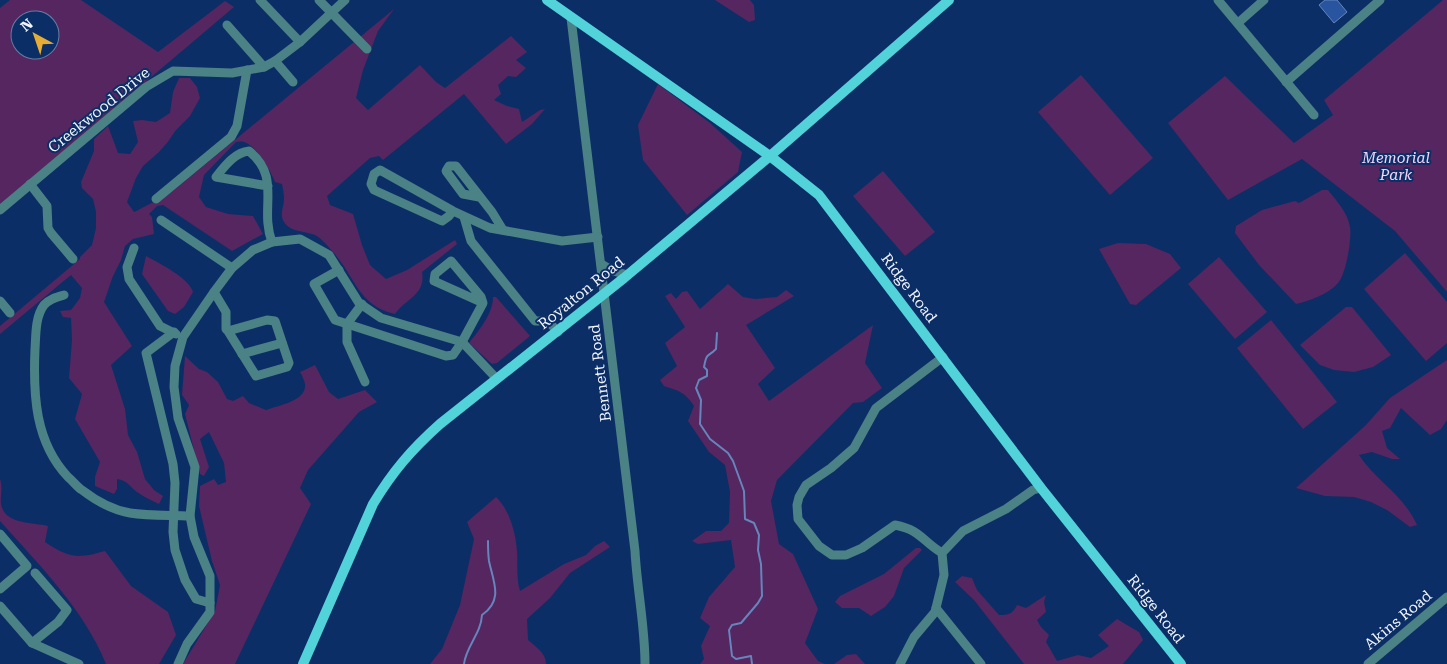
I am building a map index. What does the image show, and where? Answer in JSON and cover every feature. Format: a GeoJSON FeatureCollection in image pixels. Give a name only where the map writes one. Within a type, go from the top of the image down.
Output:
{"type":"FeatureCollection","features":[{"type":"Feature","properties":{"kind":"main road","name":"Ridge Road"},"geometry":{"type":"LineString","coordinates":[[547,0],[770,156],[819,195],[1041,488],[1181,664]]}},
{"type":"Feature","properties":{"kind":"main road","name":"Royalton Road"},"geometry":{"type":"LineString","coordinates":[[303,664],[322,624],[360,531],[374,504],[388,480],[421,442],[440,424],[628,275],[770,156],[950,0]]}},
{"type":"Feature","properties":{"kind":"street"},"geometry":{"type":"LineString","coordinates":[[260,0],[300,42]]}},
{"type":"Feature","properties":{"kind":"street"},"geometry":{"type":"LineString","coordinates":[[319,0],[367,49]]}},
{"type":"Feature","properties":{"kind":"street","name":"Creekwood Drive"},"geometry":{"type":"LineString","coordinates":[[0,210],[146,87],[172,71],[232,73],[264,67],[276,61],[300,42],[345,0]]}},
{"type":"Feature","properties":{"kind":"street"},"geometry":{"type":"LineString","coordinates":[[1218,0],[1314,115]]}},
{"type":"Feature","properties":{"kind":"street"},"geometry":{"type":"LineString","coordinates":[[1238,23],[1264,0]]}},
{"type":"Feature","properties":{"kind":"street"},"geometry":{"type":"LineString","coordinates":[[1286,82],[1380,0]]}},
{"type":"Feature","properties":{"kind":"street","name":"Bennett Road"},"geometry":{"type":"LineString","coordinates":[[571,18],[645,635],[645,664]]}},
{"type":"Feature","properties":{"kind":"street"},"geometry":{"type":"LineString","coordinates":[[227,25],[264,67]]}},
{"type":"Feature","properties":{"kind":"street"},"geometry":{"type":"LineString","coordinates":[[276,61],[293,82]]}},
{"type":"Feature","properties":{"kind":"street"},"geometry":{"type":"LineString","coordinates":[[156,199],[231,137],[236,126],[247,70]]}},
{"type":"Feature","properties":{"kind":"street"},"geometry":{"type":"LineString","coordinates":[[268,186],[216,177],[243,151],[249,151],[263,167],[267,177],[268,186],[268,230],[272,242]]}},
{"type":"Feature","properties":{"kind":"street"},"geometry":{"type":"LineString","coordinates":[[453,211],[442,221],[374,190],[371,184],[374,174],[380,170],[464,217],[490,228],[562,241],[598,237]]}},
{"type":"Feature","properties":{"kind":"street"},"geometry":{"type":"LineString","coordinates":[[30,184],[47,206],[48,228],[73,259]]}},
{"type":"Feature","properties":{"kind":"street"},"geometry":{"type":"LineString","coordinates":[[479,197],[492,212],[503,230]]}},
{"type":"Feature","properties":{"kind":"street"},"geometry":{"type":"LineString","coordinates":[[464,217],[470,241],[535,321],[548,320],[558,332]]}},
{"type":"Feature","properties":{"kind":"street"},"geometry":{"type":"LineString","coordinates":[[161,220],[232,268]]}},
{"type":"Feature","properties":{"kind":"street"},"geometry":{"type":"LineString","coordinates":[[178,664],[187,644],[210,612],[210,576],[194,537],[190,516],[195,467],[178,418],[174,387],[175,366],[183,337],[232,268],[253,250],[272,242],[300,239],[329,255],[362,304],[381,318],[462,342],[497,379]]}},
{"type":"Feature","properties":{"kind":"street"},"geometry":{"type":"LineString","coordinates":[[134,248],[127,267],[129,278],[160,326],[183,337]]}},
{"type":"Feature","properties":{"kind":"street"},"geometry":{"type":"LineString","coordinates":[[338,270],[314,284],[335,320],[446,356],[453,355],[483,303],[481,297],[451,261],[435,274],[434,281],[483,303]]}},
{"type":"Feature","properties":{"kind":"street"},"geometry":{"type":"LineString","coordinates":[[601,264],[613,271],[628,275]]}},
{"type":"Feature","properties":{"kind":"street"},"geometry":{"type":"LineString","coordinates":[[214,292],[226,312],[226,328],[256,376],[287,367],[289,363],[275,320],[266,320],[228,331]]}},
{"type":"Feature","properties":{"kind":"street"},"geometry":{"type":"LineString","coordinates":[[64,295],[51,299],[44,305],[38,317],[36,335],[35,399],[40,426],[50,451],[62,470],[80,489],[102,503],[129,513],[190,516]]}},
{"type":"Feature","properties":{"kind":"street"},"geometry":{"type":"LineString","coordinates":[[0,301],[10,314]]}},
{"type":"Feature","properties":{"kind":"street"},"geometry":{"type":"LineString","coordinates":[[362,304],[347,324],[347,342],[365,382]]}},
{"type":"Feature","properties":{"kind":"street"},"geometry":{"type":"LineString","coordinates":[[174,332],[146,353],[176,483],[173,532],[175,550],[185,580],[196,599],[210,602]]}},
{"type":"Feature","properties":{"kind":"street"},"geometry":{"type":"LineString","coordinates":[[242,354],[282,343]]}},
{"type":"Feature","properties":{"kind":"street"},"geometry":{"type":"LineString","coordinates":[[942,552],[909,528],[895,525],[862,548],[846,555],[832,555],[819,546],[798,519],[797,505],[806,485],[831,468],[854,448],[876,408],[943,358]]}},
{"type":"Feature","properties":{"kind":"street"},"geometry":{"type":"LineString","coordinates":[[900,664],[914,637],[935,612],[944,575],[942,552],[963,531],[1006,510],[1033,490],[1041,488]]}},
{"type":"Feature","properties":{"kind":"street"},"geometry":{"type":"LineString","coordinates":[[0,534],[27,566],[0,588]]}},
{"type":"Feature","properties":{"kind":"street"},"geometry":{"type":"LineString","coordinates":[[32,643],[58,622],[67,610],[35,573]]}},
{"type":"Feature","properties":{"kind":"street","name":"Akins Road"},"geometry":{"type":"LineString","coordinates":[[1368,664],[1447,597]]}},
{"type":"Feature","properties":{"kind":"street"},"geometry":{"type":"LineString","coordinates":[[0,606],[32,643],[79,664]]}},
{"type":"Feature","properties":{"kind":"street"},"geometry":{"type":"LineString","coordinates":[[936,608],[981,664]]}},
{"type":"Feature","properties":{"kind":"green space"},"geometry":{"type":"Polygon","coordinates":[[[10,0],[81,0],[158,52],[225,1],[234,7],[0,205],[0,8],[10,0]]]}},
{"type":"Feature","properties":{"kind":"green space"},"geometry":{"type":"Polygon","coordinates":[[[715,0],[750,0],[754,5],[755,20],[749,22],[715,0]]]}},
{"type":"Feature","properties":{"kind":"green space","name":"Memorial Park"},"geometry":{"type":"Polygon","coordinates":[[[1443,0],[1447,0],[1447,292],[1395,231],[1302,159],[1228,200],[1168,123],[1225,76],[1294,143],[1333,115],[1324,100],[1443,0]]]}},
{"type":"Feature","properties":{"kind":"green space"},"geometry":{"type":"Polygon","coordinates":[[[394,9],[378,31],[363,70],[356,98],[368,110],[420,65],[436,82],[445,88],[511,36],[527,52],[516,60],[526,68],[516,77],[508,76],[498,85],[501,94],[494,100],[519,109],[522,122],[540,110],[545,109],[532,124],[506,144],[464,94],[383,160],[379,156],[370,158],[327,196],[330,205],[353,214],[370,265],[386,279],[407,270],[455,240],[457,244],[422,272],[421,286],[418,291],[395,314],[382,310],[365,297],[340,261],[320,238],[290,228],[284,222],[282,216],[284,193],[282,184],[275,182],[258,153],[249,144],[236,142],[204,175],[199,197],[206,207],[228,214],[253,216],[263,234],[232,251],[163,205],[157,206],[149,214],[152,217],[154,234],[133,239],[125,246],[104,302],[132,346],[111,365],[125,409],[128,435],[137,452],[145,479],[154,490],[163,496],[159,504],[140,494],[126,482],[117,479],[117,489],[114,494],[95,486],[95,477],[100,462],[75,419],[82,394],[69,378],[72,340],[71,318],[63,317],[60,311],[71,310],[80,298],[82,288],[71,275],[0,334],[0,326],[80,259],[92,245],[96,228],[96,212],[93,199],[82,188],[81,182],[94,151],[94,139],[108,126],[118,153],[130,154],[138,142],[133,121],[156,122],[170,113],[173,92],[179,78],[190,78],[197,87],[200,98],[190,116],[158,153],[143,166],[136,178],[127,202],[134,212],[151,203],[162,200],[394,9]]]}},
{"type":"Feature","properties":{"kind":"green space"},"geometry":{"type":"Polygon","coordinates":[[[1081,75],[1153,158],[1110,195],[1038,112],[1081,75]]]}},
{"type":"Feature","properties":{"kind":"green space"},"geometry":{"type":"Polygon","coordinates":[[[658,84],[710,123],[742,152],[738,172],[687,215],[643,160],[638,125],[658,84]]]}},
{"type":"Feature","properties":{"kind":"green space"},"geometry":{"type":"Polygon","coordinates":[[[883,171],[935,232],[905,256],[853,196],[883,171]]]}},
{"type":"Feature","properties":{"kind":"green space"},"geometry":{"type":"Polygon","coordinates":[[[1322,190],[1328,190],[1341,207],[1349,222],[1350,240],[1348,256],[1341,279],[1334,287],[1307,301],[1296,304],[1259,265],[1235,233],[1236,226],[1262,210],[1295,201],[1299,203],[1322,190]]]}},
{"type":"Feature","properties":{"kind":"green space"},"geometry":{"type":"Polygon","coordinates":[[[1118,243],[1146,244],[1170,254],[1181,268],[1136,305],[1130,304],[1099,249],[1118,243]]]}},
{"type":"Feature","properties":{"kind":"green space"},"geometry":{"type":"Polygon","coordinates":[[[1405,253],[1447,302],[1447,343],[1426,361],[1364,289],[1405,253]]]}},
{"type":"Feature","properties":{"kind":"green space"},"geometry":{"type":"Polygon","coordinates":[[[146,256],[173,271],[186,281],[193,292],[184,307],[175,314],[168,311],[142,274],[146,256]]]}},
{"type":"Feature","properties":{"kind":"green space"},"geometry":{"type":"Polygon","coordinates":[[[1219,257],[1267,312],[1235,339],[1188,284],[1219,257]]]}},
{"type":"Feature","properties":{"kind":"green space"},"geometry":{"type":"Polygon","coordinates":[[[728,284],[743,297],[755,299],[777,297],[786,290],[794,296],[746,325],[775,368],[758,384],[769,401],[873,325],[865,363],[882,388],[863,402],[853,403],[777,480],[771,501],[779,544],[793,554],[818,609],[805,643],[818,661],[825,664],[700,664],[704,659],[701,646],[710,626],[700,618],[709,597],[735,567],[731,540],[698,544],[692,541],[706,531],[721,531],[729,523],[730,492],[725,465],[709,452],[688,421],[694,406],[691,401],[678,391],[664,386],[660,380],[677,366],[665,343],[685,327],[665,296],[671,293],[676,299],[682,292],[687,291],[700,309],[728,284]]]}},
{"type":"Feature","properties":{"kind":"green space"},"geometry":{"type":"Polygon","coordinates":[[[493,297],[496,297],[530,336],[497,363],[492,364],[469,343],[488,316],[493,297]]]}},
{"type":"Feature","properties":{"kind":"green space"},"geometry":{"type":"Polygon","coordinates":[[[1346,307],[1352,307],[1391,355],[1373,367],[1354,372],[1334,370],[1320,365],[1300,345],[1346,307]]]}},
{"type":"Feature","properties":{"kind":"green space"},"geometry":{"type":"Polygon","coordinates":[[[1271,320],[1337,402],[1303,429],[1237,348],[1271,320]]]}},
{"type":"Feature","properties":{"kind":"green space"},"geometry":{"type":"Polygon","coordinates":[[[185,356],[199,369],[207,372],[218,382],[227,399],[233,401],[243,396],[249,403],[266,410],[291,402],[302,395],[305,384],[300,372],[315,365],[329,392],[338,399],[365,390],[377,402],[359,412],[308,470],[300,488],[311,504],[235,664],[183,664],[215,611],[220,585],[212,561],[199,506],[200,486],[214,479],[218,485],[226,482],[224,463],[209,432],[200,439],[209,467],[204,476],[200,474],[185,414],[189,405],[182,395],[185,356]]]}},
{"type":"Feature","properties":{"kind":"green space"},"geometry":{"type":"Polygon","coordinates":[[[1447,360],[1447,420],[1441,429],[1430,435],[1401,408],[1390,428],[1382,431],[1387,448],[1400,459],[1392,459],[1372,452],[1359,455],[1373,473],[1397,496],[1417,525],[1410,527],[1387,510],[1371,502],[1354,497],[1325,496],[1296,488],[1366,425],[1390,398],[1447,360]]]}},
{"type":"Feature","properties":{"kind":"green space"},"geometry":{"type":"Polygon","coordinates":[[[0,479],[1,504],[8,516],[20,521],[48,526],[45,542],[67,554],[80,556],[105,551],[131,586],[168,612],[176,635],[159,664],[106,664],[97,644],[73,606],[45,571],[0,521],[0,479]]]}},
{"type":"Feature","properties":{"kind":"green space"},"geometry":{"type":"Polygon","coordinates":[[[496,497],[505,508],[513,529],[520,591],[564,564],[586,555],[595,546],[604,541],[610,547],[570,573],[550,598],[527,619],[528,640],[542,653],[546,664],[430,664],[442,649],[460,605],[474,539],[467,522],[496,497]]]}},
{"type":"Feature","properties":{"kind":"green space"},"geometry":{"type":"Polygon","coordinates":[[[916,548],[922,550],[904,568],[894,596],[885,607],[871,616],[859,608],[842,608],[835,602],[840,596],[884,574],[916,548]]]}},
{"type":"Feature","properties":{"kind":"green space"},"geometry":{"type":"Polygon","coordinates":[[[962,576],[972,578],[977,590],[999,615],[1010,613],[1017,605],[1026,608],[1046,595],[1044,602],[1046,612],[1037,620],[1049,635],[1046,642],[1057,661],[1078,655],[1091,658],[1109,646],[1098,635],[1117,619],[1139,632],[1143,640],[1123,664],[1024,664],[974,600],[955,582],[962,576]]]}},
{"type":"Feature","properties":{"kind":"green space"},"geometry":{"type":"Polygon","coordinates":[[[856,654],[865,664],[834,664],[847,655],[856,654]]]}},
{"type":"Feature","properties":{"kind":"water"},"geometry":{"type":"Polygon","coordinates":[[[1325,0],[1337,0],[1347,12],[1334,23],[1319,5],[1325,0]]]}},
{"type":"Feature","properties":{"kind":"waterway"},"geometry":{"type":"LineString","coordinates":[[717,333],[716,349],[708,356],[705,362],[704,367],[707,370],[707,376],[699,380],[696,388],[701,400],[700,424],[710,439],[728,453],[733,461],[744,491],[745,519],[754,523],[759,535],[758,550],[761,564],[762,596],[741,623],[732,625],[729,630],[732,656],[736,659],[751,656],[752,664]]}},
{"type":"Feature","properties":{"kind":"waterway"},"geometry":{"type":"LineString","coordinates":[[464,664],[479,628],[482,615],[489,609],[495,597],[488,541]]}}]}
